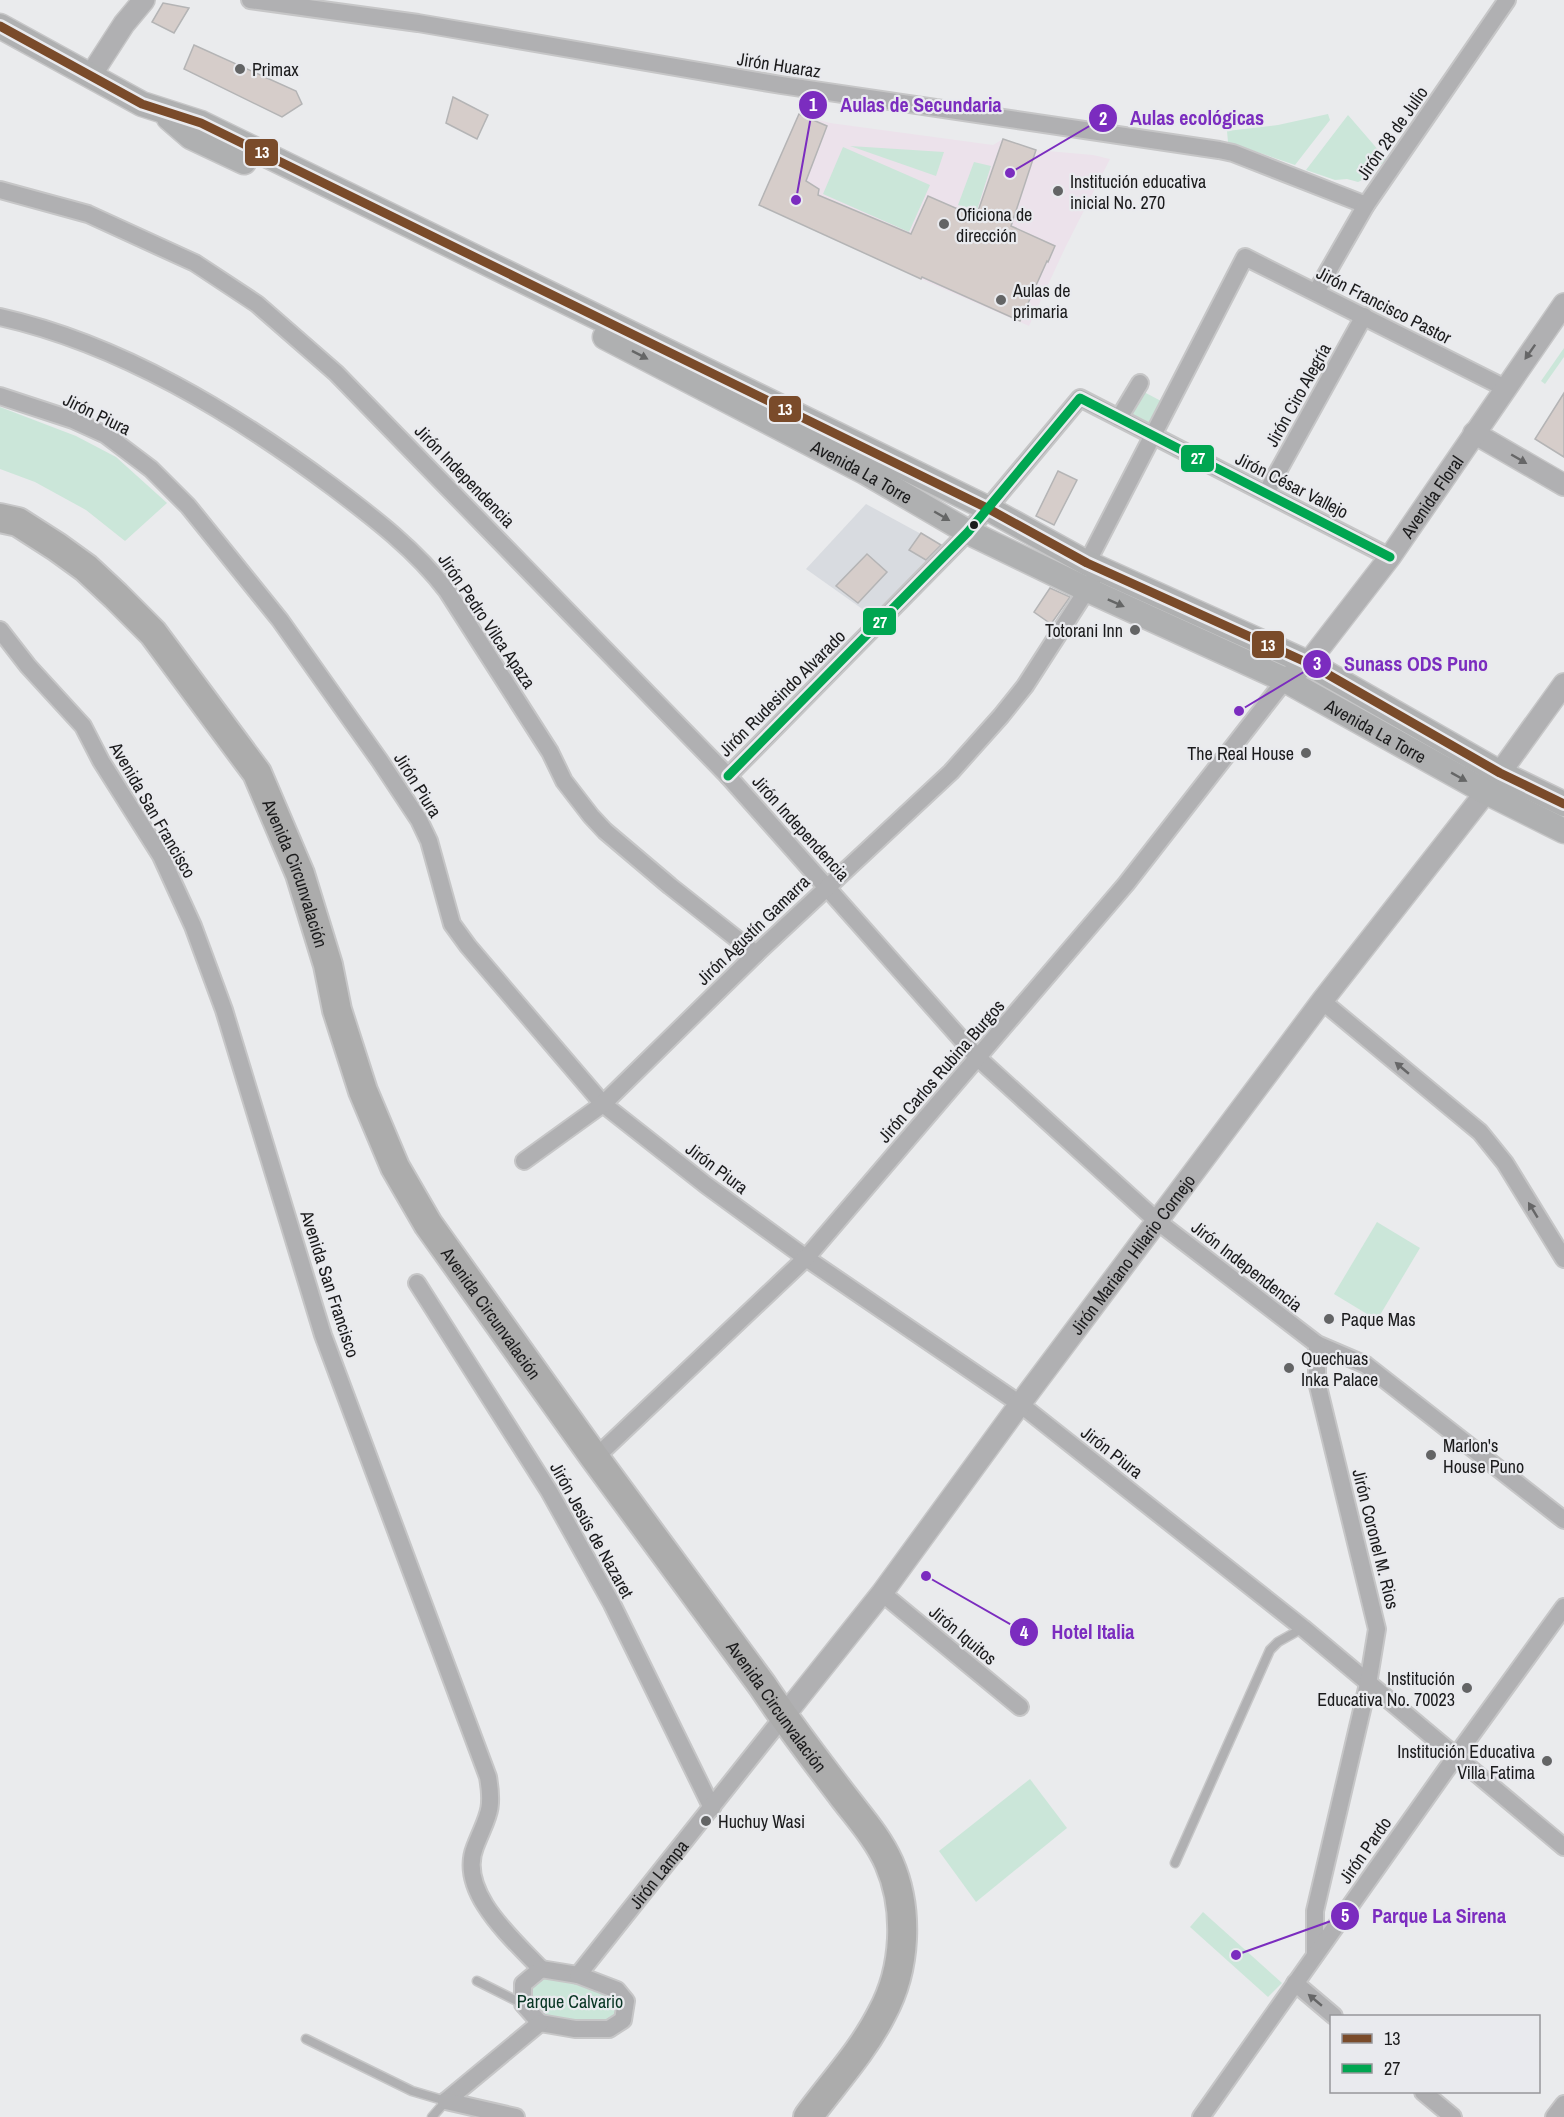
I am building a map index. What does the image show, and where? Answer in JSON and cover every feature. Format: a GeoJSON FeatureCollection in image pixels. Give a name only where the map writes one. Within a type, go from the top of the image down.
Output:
{"type":"FeatureCollection","features":[{"type":"Feature","properties":{"kind":"highway","name":"Avenida Circunvalación"},"geometry":{"type":"LineString","coordinates":[[0,518],[18,522],[57,547],[86,568],[116,596],[153,633],[257,773],[300,874],[328,965],[337,1010],[363,1090],[395,1167],[428,1224],[783,1717],[872,1834],[889,1862],[903,1912],[903,1936],[898,1965],[883,2012],[866,2041],[808,2117]]}},
{"type":"Feature","properties":{"kind":"main road","name":"Avenida La Torre"},"geometry":{"type":"LineString","coordinates":[[0,26],[133,99],[160,111],[201,123],[987,508],[1094,566],[1308,663],[1500,773],[1564,804]]}},
{"type":"Feature","properties":{"kind":"main road","name":"Avenida La Torre"},"geometry":{"type":"LineString","coordinates":[[160,111],[191,137],[538,302],[865,472],[968,532],[1088,590],[1286,680],[1486,792],[1564,831]]}},
{"type":"Feature","properties":{"kind":"street"},"geometry":{"type":"LineString","coordinates":[[91,75],[124,24],[144,0]]}},
{"type":"Feature","properties":{"kind":"street","name":"Jirón Huaraz"},"geometry":{"type":"LineString","coordinates":[[250,0],[418,23],[781,86],[1219,150],[1233,153],[1366,205]]}},
{"type":"Feature","properties":{"kind":"street","name":"Jirón 28 de Julio"},"geometry":{"type":"LineString","coordinates":[[1316,292],[1366,205],[1507,0]]}},
{"type":"Feature","properties":{"kind":"street","name":"Jirón Independencia"},"geometry":{"type":"LineString","coordinates":[[0,190],[88,214],[195,263],[257,304],[336,373],[413,450],[728,776],[978,1058],[1157,1221],[1317,1344],[1366,1365],[1564,1520]]}},
{"type":"Feature","properties":{"kind":"street","name":"Jirón Francisco Pastor"},"geometry":{"type":"LineString","coordinates":[[1153,435],[1245,257],[1505,388]]}},
{"type":"Feature","properties":{"kind":"street","name":"Avenida Floral"},"geometry":{"type":"LineString","coordinates":[[1286,680],[1308,663],[1390,557],[1564,304]]}},
{"type":"Feature","properties":{"kind":"street","name":"Jirón Pedro Vilca Apaza"},"geometry":{"type":"LineString","coordinates":[[0,316],[43,327],[107,352],[203,400],[287,453],[348,498],[400,541],[429,568],[447,591],[550,752],[564,781],[591,816],[661,879],[756,954]]}},
{"type":"Feature","properties":{"kind":"street","name":"Jirón Ciro Alegría"},"geometry":{"type":"LineString","coordinates":[[1266,493],[1364,316]]}},
{"type":"Feature","properties":{"kind":"street"},"geometry":{"type":"LineString","coordinates":[[1119,418],[1140,383]]}},
{"type":"Feature","properties":{"kind":"street","name":"Jirón Piura"},"geometry":{"type":"LineString","coordinates":[[0,396],[73,420],[106,435],[151,469],[188,506],[280,620],[419,820],[429,841],[453,924],[468,946],[493,979],[603,1104],[706,1185],[806,1258],[1020,1404],[1303,1628],[1564,1847]]}},
{"type":"Feature","properties":{"kind":"street","name":"Jirón Rudesindo Alvarado"},"geometry":{"type":"LineString","coordinates":[[728,776],[968,532],[1080,398]]}},
{"type":"Feature","properties":{"kind":"street","name":"Jirón César Vallejo"},"geometry":{"type":"LineString","coordinates":[[1080,398],[1390,557]]}},
{"type":"Feature","properties":{"kind":"street"},"geometry":{"type":"LineString","coordinates":[[1474,433],[1564,485]]}},
{"type":"Feature","properties":{"kind":"street"},"geometry":{"type":"LineString","coordinates":[[1094,566],[1153,435]]}},
{"type":"Feature","properties":{"kind":"street","name":"Jirón Agustín Gamarra"},"geometry":{"type":"LineString","coordinates":[[524,1161],[603,1104],[826,886],[951,772],[1024,686],[1088,590],[1094,566]]}},
{"type":"Feature","properties":{"kind":"street","name":"Avenida San Francisco"},"geometry":{"type":"LineString","coordinates":[[0,630],[28,666],[83,726],[101,761],[161,856],[193,926],[224,1010],[324,1335],[488,1777],[491,1795],[490,1812],[471,1860],[477,1887],[489,1912],[541,1970]]}},
{"type":"Feature","properties":{"kind":"street","name":"Jirón Carlos Rubina Burgos"},"geometry":{"type":"LineString","coordinates":[[596,1458],[806,1258],[1126,885],[1286,680]]}},
{"type":"Feature","properties":{"kind":"street"},"geometry":{"type":"LineString","coordinates":[[1486,792],[1564,684]]}},
{"type":"Feature","properties":{"kind":"street","name":"Jirón Mariano Hilario Cornejo"},"geometry":{"type":"LineString","coordinates":[[783,1717],[882,1593],[1020,1404],[1322,1001],[1486,792]]}},
{"type":"Feature","properties":{"kind":"street"},"geometry":{"type":"LineString","coordinates":[[1322,1001],[1480,1132],[1505,1163],[1564,1259]]}},
{"type":"Feature","properties":{"kind":"street","name":"Jirón Jesús de Nazaret"},"geometry":{"type":"LineString","coordinates":[[417,1283],[549,1491],[612,1604],[645,1676],[712,1808]]}},
{"type":"Feature","properties":{"kind":"street","name":"Jirón Coronel M. Rios"},"geometry":{"type":"LineString","coordinates":[[1315,1955],[1316,1911],[1368,1684],[1377,1629],[1317,1382],[1317,1344]]}},
{"type":"Feature","properties":{"kind":"street","name":"Jirón Iquitos"},"geometry":{"type":"LineString","coordinates":[[882,1593],[1020,1707]]}},
{"type":"Feature","properties":{"kind":"street","name":"Jirón Pardo"},"geometry":{"type":"LineString","coordinates":[[1201,2117],[1564,1607]]}},
{"type":"Feature","properties":{"kind":"street","name":"Jirón Lampa"},"geometry":{"type":"LineString","coordinates":[[578,1975],[783,1717]]}},
{"type":"Feature","properties":{"kind":"street"},"geometry":{"type":"LineString","coordinates":[[541,1970],[578,1975],[617,1990],[626,2001],[622,2020],[609,2028],[574,2029],[540,2023],[523,2004],[523,1984],[541,1970]]}},
{"type":"Feature","properties":{"kind":"street"},"geometry":{"type":"LineString","coordinates":[[1295,1983],[1333,2015]]}},
{"type":"Feature","properties":{"kind":"street"},"geometry":{"type":"LineString","coordinates":[[446,2102],[540,2023]]}},
{"type":"Feature","properties":{"kind":"street"},"geometry":{"type":"LineString","coordinates":[[1425,2093],[1453,2117]]}},
{"type":"Feature","properties":{"kind":"street"},"geometry":{"type":"LineString","coordinates":[[446,2102],[516,2117]]}},
{"type":"Feature","properties":{"kind":"street"},"geometry":{"type":"LineString","coordinates":[[1554,2117],[1564,2104]]}},
{"type":"Feature","properties":{"kind":"lane"},"geometry":{"type":"LineString","coordinates":[[1175,1863],[1270,1650],[1278,1642],[1303,1628]]}},
{"type":"Feature","properties":{"kind":"lane"},"geometry":{"type":"LineString","coordinates":[[477,1981],[523,2004]]}},
{"type":"Feature","properties":{"kind":"lane"},"geometry":{"type":"LineString","coordinates":[[306,2039],[412,2091],[446,2102],[432,2117]]}},
{"type":"Feature","properties":{"kind":"shaded area"},"geometry":{"type":"Polygon","coordinates":[[[798,114],[830,123],[993,145],[1003,139],[1036,150],[1093,155],[1110,159],[1029,326],[759,205],[798,114]]]}},
{"type":"Feature","properties":{"kind":"shaded area"},"geometry":{"type":"Polygon","coordinates":[[[866,504],[945,547],[875,618],[806,569],[866,504]]]}},
{"type":"Feature","properties":{"kind":"green space"},"geometry":{"type":"Polygon","coordinates":[[[1328,114],[1330,120],[1295,165],[1228,142],[1227,131],[1278,125],[1328,114]]]}},
{"type":"Feature","properties":{"kind":"green space"},"geometry":{"type":"Polygon","coordinates":[[[1348,115],[1386,159],[1369,177],[1358,182],[1347,179],[1335,180],[1306,170],[1348,115]]]}},
{"type":"Feature","properties":{"kind":"green space"},"geometry":{"type":"Polygon","coordinates":[[[850,146],[944,152],[936,176],[850,146]]]}},
{"type":"Feature","properties":{"kind":"green space"},"geometry":{"type":"Polygon","coordinates":[[[843,147],[930,185],[909,232],[823,194],[843,147]]]}},
{"type":"Feature","properties":{"kind":"green space"},"geometry":{"type":"Polygon","coordinates":[[[974,162],[991,166],[977,210],[958,205],[974,162]]]}},
{"type":"Feature","properties":{"kind":"green space"},"geometry":{"type":"Polygon","coordinates":[[[1564,348],[1564,357],[1545,384],[1541,381],[1564,348]]]}},
{"type":"Feature","properties":{"kind":"green space"},"geometry":{"type":"Polygon","coordinates":[[[1144,392],[1161,401],[1149,423],[1132,414],[1144,392]]]}},
{"type":"Feature","properties":{"kind":"green space"},"geometry":{"type":"Polygon","coordinates":[[[0,407],[76,436],[116,457],[167,503],[125,541],[86,510],[35,482],[0,469],[0,407]]]}},
{"type":"Feature","properties":{"kind":"green space"},"geometry":{"type":"Polygon","coordinates":[[[1377,1222],[1420,1248],[1377,1320],[1334,1294],[1377,1222]]]}},
{"type":"Feature","properties":{"kind":"green space"},"geometry":{"type":"Polygon","coordinates":[[[1030,1779],[1067,1828],[976,1902],[939,1851],[1030,1779]]]}},
{"type":"Feature","properties":{"kind":"green space"},"geometry":{"type":"Polygon","coordinates":[[[1203,1912],[1282,1983],[1268,1997],[1190,1927],[1203,1912]]]}},
{"type":"Feature","properties":{"kind":"green space","name":"Parque Calvario"},"geometry":{"type":"Polygon","coordinates":[[[541,1971],[577,1976],[625,2002],[608,2027],[541,2022],[525,2003],[525,1985],[541,1971]]]}},
{"type":"Feature","properties":{"kind":"building"},"geometry":{"type":"Polygon","coordinates":[[[163,3],[189,8],[174,33],[152,22],[163,3]]]}},
{"type":"Feature","properties":{"kind":"building"},"geometry":{"type":"Polygon","coordinates":[[[194,45],[296,91],[302,104],[282,117],[184,69],[194,45]]]}},
{"type":"Feature","properties":{"kind":"building"},"geometry":{"type":"Polygon","coordinates":[[[453,97],[488,115],[477,139],[446,123],[453,97]]]}},
{"type":"Feature","properties":{"kind":"building"},"geometry":{"type":"Polygon","coordinates":[[[799,114],[827,126],[806,181],[819,189],[818,195],[911,234],[928,196],[976,217],[1003,139],[1036,150],[1011,226],[1055,246],[1020,321],[922,277],[921,279],[759,205],[799,114]]]}},
{"type":"Feature","properties":{"kind":"building"},"geometry":{"type":"Polygon","coordinates":[[[1564,393],[1564,457],[1535,439],[1564,393]]]}},
{"type":"Feature","properties":{"kind":"building"},"geometry":{"type":"Polygon","coordinates":[[[1058,471],[1077,480],[1054,525],[1036,516],[1058,471]]]}},
{"type":"Feature","properties":{"kind":"building"},"geometry":{"type":"Polygon","coordinates":[[[921,533],[941,545],[926,560],[909,550],[921,533]]]}},
{"type":"Feature","properties":{"kind":"building"},"geometry":{"type":"Polygon","coordinates":[[[867,554],[887,572],[858,603],[836,586],[867,554]]]}},
{"type":"Feature","properties":{"kind":"building"},"geometry":{"type":"Polygon","coordinates":[[[1050,588],[1070,597],[1051,624],[1034,612],[1050,588]]]}},
{"type":"Feature","properties":{"kind":"transit line","name":"13"},"geometry":{"type":"LineString","coordinates":[[0,26],[142,104],[201,123],[987,508],[1087,563],[1308,663],[1500,773],[1564,804]]}},
{"type":"Feature","properties":{"kind":"transit line","name":"27"},"geometry":{"type":"LineString","coordinates":[[728,776],[968,532],[1080,398],[1390,557]]}},
{"type":"Feature","properties":{"kind":"place","name":"Primax"},"geometry":{"type":"Point","coordinates":[240,69]}},
{"type":"Feature","properties":{"kind":"place","name":"Aulas ecológicas"},"geometry":{"type":"Point","coordinates":[1010,173]}},
{"type":"Feature","properties":{"kind":"place","name":"Institución educativa inicial No. 270"},"geometry":{"type":"Point","coordinates":[1058,191]}},
{"type":"Feature","properties":{"kind":"place","name":"Aulas de Secundaria"},"geometry":{"type":"Point","coordinates":[796,200]}},
{"type":"Feature","properties":{"kind":"place","name":"Oficiona de dirección"},"geometry":{"type":"Point","coordinates":[944,224]}},
{"type":"Feature","properties":{"kind":"place","name":"Aulas de primaria"},"geometry":{"type":"Point","coordinates":[1001,300]}},
{"type":"Feature","properties":{"kind":"place","name":"Totorani Inn"},"geometry":{"type":"Point","coordinates":[1135,630]}},
{"type":"Feature","properties":{"kind":"place","name":"Sunass ODS Puno"},"geometry":{"type":"Point","coordinates":[1239,711]}},
{"type":"Feature","properties":{"kind":"place","name":"The Real House"},"geometry":{"type":"Point","coordinates":[1306,753]}},
{"type":"Feature","properties":{"kind":"place","name":"Paque Mas"},"geometry":{"type":"Point","coordinates":[1329,1319]}},
{"type":"Feature","properties":{"kind":"place","name":"Quechuas Inka Palace"},"geometry":{"type":"Point","coordinates":[1289,1368]}},
{"type":"Feature","properties":{"kind":"place","name":"Marlon's House Puno"},"geometry":{"type":"Point","coordinates":[1431,1455]}},
{"type":"Feature","properties":{"kind":"place","name":"Hotel Italia"},"geometry":{"type":"Point","coordinates":[926,1576]}},
{"type":"Feature","properties":{"kind":"place","name":"Institución Educativa No. 70023"},"geometry":{"type":"Point","coordinates":[1467,1688]}},
{"type":"Feature","properties":{"kind":"place","name":"Institución Educativa Villa Fatima"},"geometry":{"type":"Point","coordinates":[1547,1761]}},
{"type":"Feature","properties":{"kind":"place","name":"Huchuy Wasi"},"geometry":{"type":"Point","coordinates":[706,1821]}},
{"type":"Feature","properties":{"kind":"place","name":"Parque La Sirena"},"geometry":{"type":"Point","coordinates":[1236,1955]}}]}
